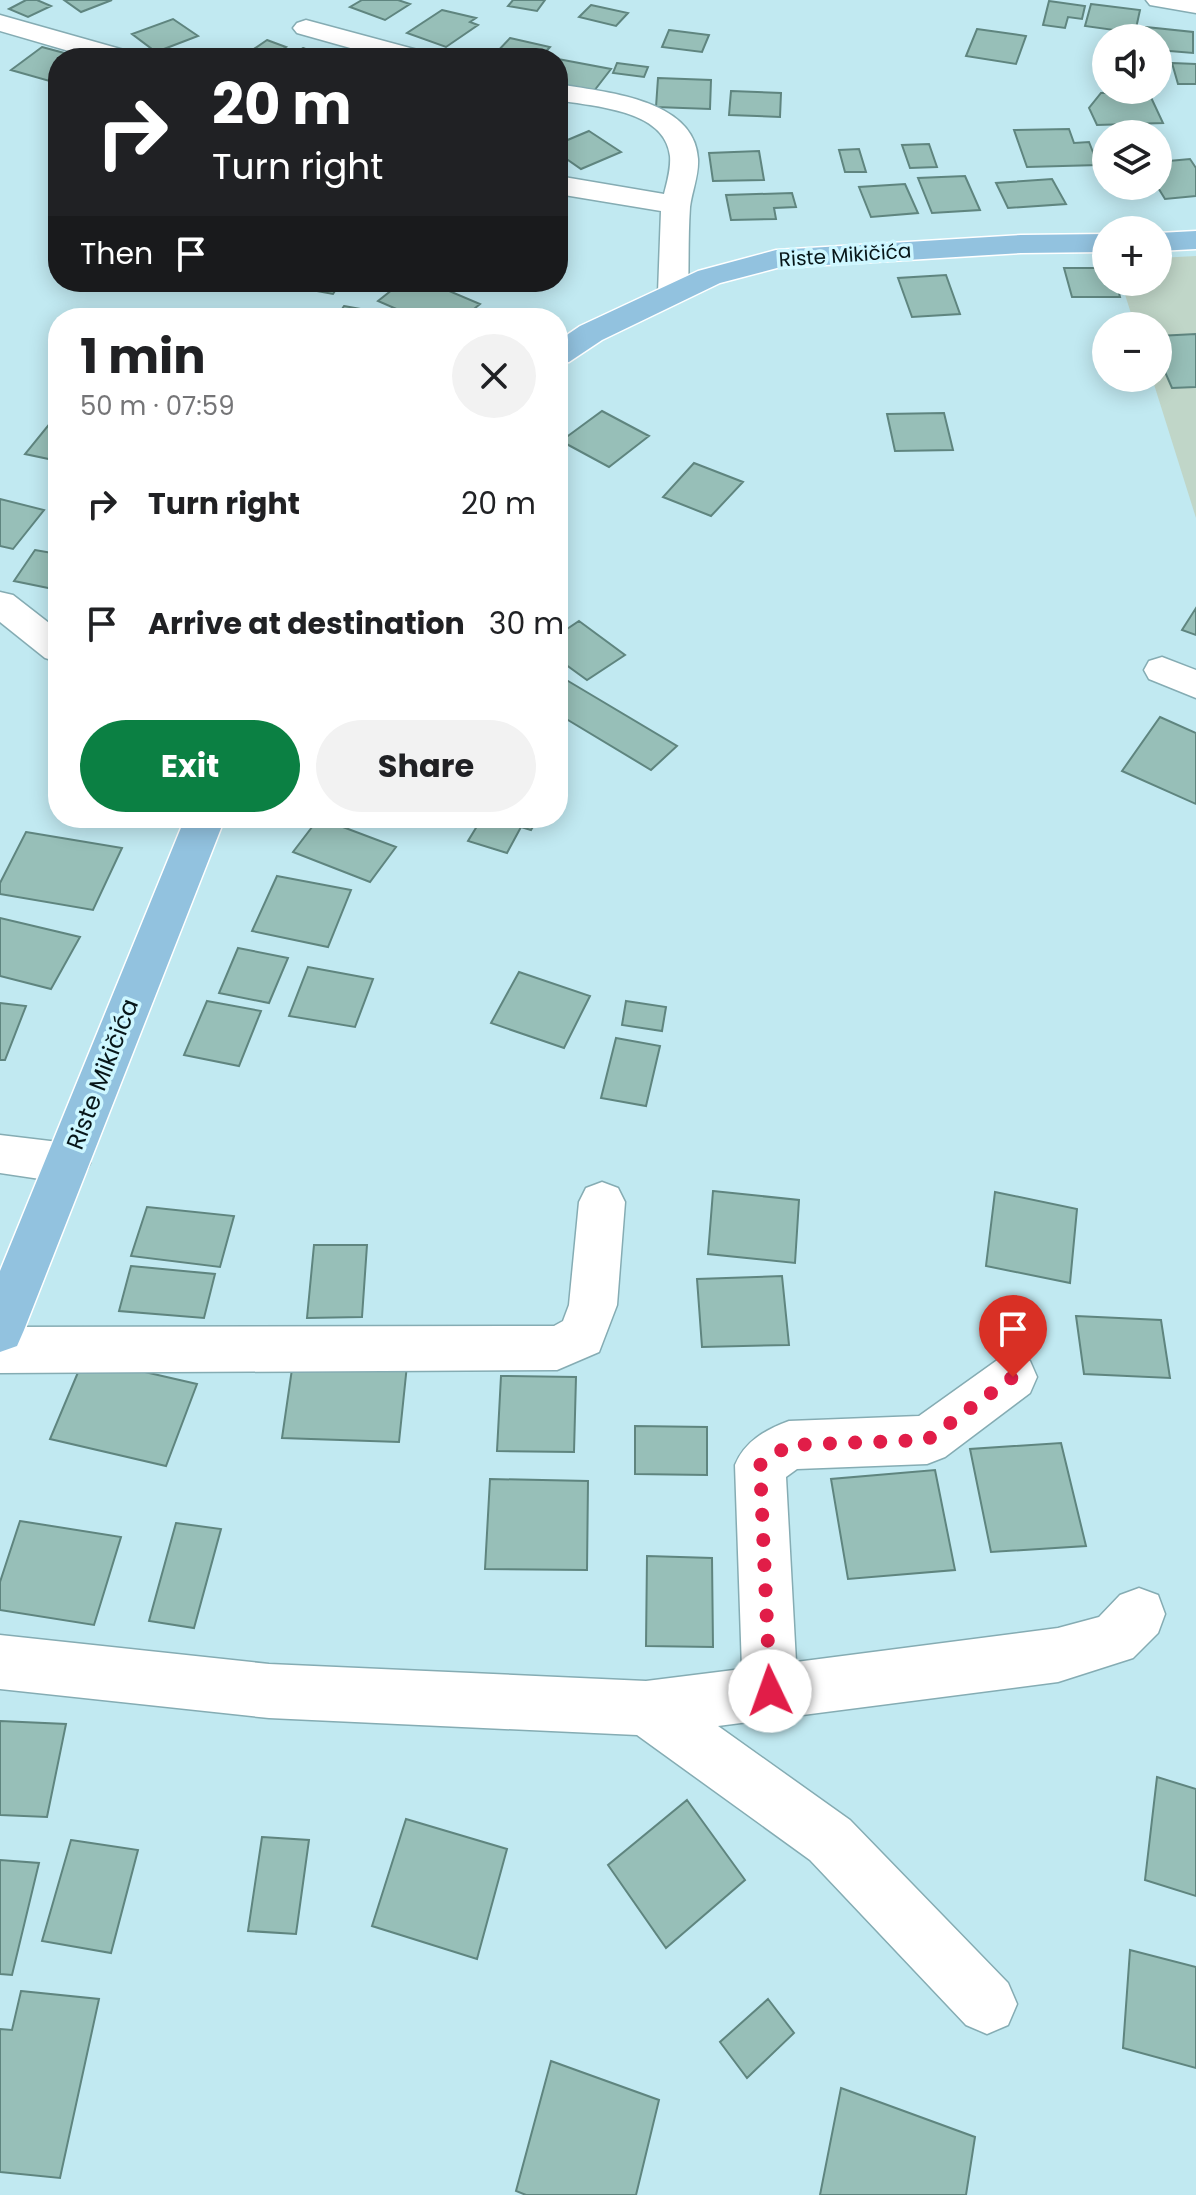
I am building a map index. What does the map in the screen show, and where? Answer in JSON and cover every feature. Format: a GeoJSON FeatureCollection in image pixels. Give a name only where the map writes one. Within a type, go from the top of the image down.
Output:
{"type":"FeatureCollection","features":[{"type":"Feature","properties":{"kind":"main road"},"geometry":{"type":"LineString","coordinates":[[1172,241],[1196,240]]}},
{"type":"Feature","properties":{"kind":"main road","name":"Riste Mikičića"},"geometry":{"type":"LineString","coordinates":[[568,348],[591,333],[709,277],[776,259],[1021,244],[1092,243]]}},
{"type":"Feature","properties":{"kind":"main road","name":"Riste Mikičića"},"geometry":{"type":"LineString","coordinates":[[0,1330],[201,828]]}},
{"type":"Feature","properties":{"kind":"street"},"geometry":{"type":"LineString","coordinates":[[1159,0],[1196,5]]}},
{"type":"Feature","properties":{"kind":"street"},"geometry":{"type":"LineString","coordinates":[[0,23],[87,48]]}},
{"type":"Feature","properties":{"kind":"street"},"geometry":{"type":"LineString","coordinates":[[306,28],[379,48]]}},
{"type":"Feature","properties":{"kind":"street"},"geometry":{"type":"LineString","coordinates":[[568,94],[649,112],[667,121],[681,138],[684,157],[676,205],[673,293]]}},
{"type":"Feature","properties":{"kind":"street"},"geometry":{"type":"LineString","coordinates":[[568,187],[676,205]]}},
{"type":"Feature","properties":{"kind":"street"},"geometry":{"type":"LineString","coordinates":[[0,604],[48,641]]}},
{"type":"Feature","properties":{"kind":"street"},"geometry":{"type":"LineString","coordinates":[[1162,670],[1196,685]]}},
{"type":"Feature","properties":{"kind":"street"},"geometry":{"type":"LineString","coordinates":[[0,1154],[67,1163]]}},
{"type":"Feature","properties":{"kind":"street"},"geometry":{"type":"LineString","coordinates":[[0,1350],[557,1348],[582,1336],[593,1305],[602,1202]]}},
{"type":"Feature","properties":{"kind":"street"},"geometry":{"type":"LineString","coordinates":[[770,1691],[760,1465],[789,1445],[927,1440],[1013,1377]]}},
{"type":"Feature","properties":{"kind":"street"},"geometry":{"type":"LineString","coordinates":[[0,1662],[269,1691],[646,1708],[1058,1655],[1114,1639],[1139,1614]]}},
{"type":"Feature","properties":{"kind":"street"},"geometry":{"type":"LineString","coordinates":[[646,1708],[830,1840],[987,2004]]}},
{"type":"Feature","properties":{"kind":"green space"},"geometry":{"type":"Polygon","coordinates":[[[1196,256],[1196,518],[1156,392],[1172,392],[1172,312],[1131,312],[1125,296],[1172,296],[1172,257],[1196,256]]]}},
{"type":"Feature","properties":{"kind":"building"},"geometry":{"type":"Polygon","coordinates":[[[26,0],[37,0],[51,6],[28,17],[9,9],[26,0]]]}},
{"type":"Feature","properties":{"kind":"building"},"geometry":{"type":"Polygon","coordinates":[[[64,0],[112,0],[81,12],[64,0]]]}},
{"type":"Feature","properties":{"kind":"building"},"geometry":{"type":"Polygon","coordinates":[[[362,0],[398,0],[410,4],[385,20],[350,7],[362,0]]]}},
{"type":"Feature","properties":{"kind":"building"},"geometry":{"type":"Polygon","coordinates":[[[513,0],[545,0],[537,11],[508,6],[513,0]]]}},
{"type":"Feature","properties":{"kind":"building"},"geometry":{"type":"Polygon","coordinates":[[[1049,1],[1085,6],[1082,19],[1068,17],[1065,28],[1043,25],[1049,1]]]}},
{"type":"Feature","properties":{"kind":"building"},"geometry":{"type":"Polygon","coordinates":[[[1091,4],[1140,10],[1137,24],[1085,26],[1091,4]]]}},
{"type":"Feature","properties":{"kind":"building"},"geometry":{"type":"Polygon","coordinates":[[[591,5],[628,13],[616,26],[579,17],[591,5]]]}},
{"type":"Feature","properties":{"kind":"building"},"geometry":{"type":"Polygon","coordinates":[[[442,10],[476,18],[470,22],[478,25],[446,47],[407,33],[442,10]]]}},
{"type":"Feature","properties":{"kind":"building"},"geometry":{"type":"Polygon","coordinates":[[[173,19],[198,36],[166,48],[151,48],[132,34],[173,19]]]}},
{"type":"Feature","properties":{"kind":"building"},"geometry":{"type":"Polygon","coordinates":[[[977,29],[1026,36],[1016,64],[966,56],[977,29]]]}},
{"type":"Feature","properties":{"kind":"building"},"geometry":{"type":"Polygon","coordinates":[[[669,30],[709,35],[702,52],[662,47],[669,30]]]}},
{"type":"Feature","properties":{"kind":"building"},"geometry":{"type":"Polygon","coordinates":[[[1172,30],[1193,32],[1193,53],[1172,51],[1172,30]]]}},
{"type":"Feature","properties":{"kind":"building"},"geometry":{"type":"Polygon","coordinates":[[[510,38],[550,47],[549,48],[501,48],[510,38]]]}},
{"type":"Feature","properties":{"kind":"building"},"geometry":{"type":"Polygon","coordinates":[[[267,40],[286,47],[284,48],[255,48],[267,40]]]}},
{"type":"Feature","properties":{"kind":"building"},"geometry":{"type":"Polygon","coordinates":[[[42,47],[48,49],[48,81],[11,70],[42,47]]]}},
{"type":"Feature","properties":{"kind":"building"},"geometry":{"type":"Polygon","coordinates":[[[568,61],[611,69],[594,91],[568,86],[568,61]]]}},
{"type":"Feature","properties":{"kind":"building"},"geometry":{"type":"Polygon","coordinates":[[[617,63],[648,67],[644,77],[613,73],[617,63]]]}},
{"type":"Feature","properties":{"kind":"building"},"geometry":{"type":"Polygon","coordinates":[[[1172,63],[1196,64],[1196,84],[1178,84],[1172,63]]]}},
{"type":"Feature","properties":{"kind":"building"},"geometry":{"type":"Polygon","coordinates":[[[658,78],[711,80],[710,109],[656,107],[658,78]]]}},
{"type":"Feature","properties":{"kind":"building"},"geometry":{"type":"Polygon","coordinates":[[[731,91],[781,93],[780,117],[729,115],[731,91]]]}},
{"type":"Feature","properties":{"kind":"building"},"geometry":{"type":"Polygon","coordinates":[[[1092,104],[1154,104],[1162,120],[1095,120],[1089,108],[1092,104]]]}},
{"type":"Feature","properties":{"kind":"building"},"geometry":{"type":"Polygon","coordinates":[[[1069,129],[1074,143],[1089,142],[1092,165],[1027,167],[1014,130],[1069,129]]]}},
{"type":"Feature","properties":{"kind":"building"},"geometry":{"type":"Polygon","coordinates":[[[589,131],[621,152],[581,169],[568,160],[568,140],[589,131]]]}},
{"type":"Feature","properties":{"kind":"building"},"geometry":{"type":"Polygon","coordinates":[[[929,144],[937,167],[910,168],[902,145],[929,144]]]}},
{"type":"Feature","properties":{"kind":"building"},"geometry":{"type":"Polygon","coordinates":[[[859,149],[866,172],[845,172],[839,150],[859,149]]]}},
{"type":"Feature","properties":{"kind":"building"},"geometry":{"type":"Polygon","coordinates":[[[759,151],[764,180],[713,181],[709,153],[759,151]]]}},
{"type":"Feature","properties":{"kind":"building"},"geometry":{"type":"Polygon","coordinates":[[[1190,159],[1196,168],[1196,196],[1172,198],[1172,161],[1190,159]]]}},
{"type":"Feature","properties":{"kind":"building"},"geometry":{"type":"Polygon","coordinates":[[[965,176],[980,210],[932,213],[918,178],[965,176]]]}},
{"type":"Feature","properties":{"kind":"building"},"geometry":{"type":"Polygon","coordinates":[[[1052,179],[1066,204],[1008,208],[996,183],[1052,179]]]}},
{"type":"Feature","properties":{"kind":"building"},"geometry":{"type":"Polygon","coordinates":[[[905,184],[918,213],[871,217],[859,187],[905,184]]]}},
{"type":"Feature","properties":{"kind":"building"},"geometry":{"type":"Polygon","coordinates":[[[792,193],[796,207],[774,208],[776,219],[731,220],[726,195],[792,193]]]}},
{"type":"Feature","properties":{"kind":"building"},"geometry":{"type":"Polygon","coordinates":[[[1064,268],[1092,268],[1092,296],[1120,297],[1072,297],[1064,268]]]}},
{"type":"Feature","properties":{"kind":"building"},"geometry":{"type":"Polygon","coordinates":[[[946,275],[960,314],[912,317],[898,278],[946,275]]]}},
{"type":"Feature","properties":{"kind":"building"},"geometry":{"type":"Polygon","coordinates":[[[389,292],[452,292],[480,304],[475,308],[394,308],[378,301],[389,292]]]}},
{"type":"Feature","properties":{"kind":"building"},"geometry":{"type":"Polygon","coordinates":[[[1196,334],[1196,387],[1172,388],[1172,335],[1196,334]]]}},
{"type":"Feature","properties":{"kind":"building"},"geometry":{"type":"Polygon","coordinates":[[[602,411],[649,436],[609,467],[568,445],[568,436],[602,411]]]}},
{"type":"Feature","properties":{"kind":"building"},"geometry":{"type":"Polygon","coordinates":[[[944,413],[953,450],[895,451],[887,414],[944,413]]]}},
{"type":"Feature","properties":{"kind":"building"},"geometry":{"type":"Polygon","coordinates":[[[48,426],[48,459],[25,454],[48,426]]]}},
{"type":"Feature","properties":{"kind":"building"},"geometry":{"type":"Polygon","coordinates":[[[694,463],[743,482],[711,516],[663,497],[694,463]]]}},
{"type":"Feature","properties":{"kind":"building"},"geometry":{"type":"Polygon","coordinates":[[[0,499],[44,510],[13,549],[0,546],[0,499]]]}},
{"type":"Feature","properties":{"kind":"building"},"geometry":{"type":"Polygon","coordinates":[[[35,550],[48,552],[48,588],[14,581],[35,550]]]}},
{"type":"Feature","properties":{"kind":"building"},"geometry":{"type":"Polygon","coordinates":[[[1196,608],[1196,635],[1182,630],[1196,608]]]}},
{"type":"Feature","properties":{"kind":"building"},"geometry":{"type":"Polygon","coordinates":[[[579,621],[625,655],[587,680],[568,666],[568,628],[579,621]]]}},
{"type":"Feature","properties":{"kind":"building"},"geometry":{"type":"Polygon","coordinates":[[[568,681],[677,746],[651,770],[568,720],[568,681]]]}},
{"type":"Feature","properties":{"kind":"building"},"geometry":{"type":"Polygon","coordinates":[[[1160,717],[1196,733],[1196,804],[1122,771],[1160,717]]]}},
{"type":"Feature","properties":{"kind":"building"},"geometry":{"type":"Polygon","coordinates":[[[311,828],[346,828],[396,847],[370,882],[293,852],[311,828]]]}},
{"type":"Feature","properties":{"kind":"building"},"geometry":{"type":"Polygon","coordinates":[[[476,828],[520,828],[507,853],[468,841],[476,828]]]}},
{"type":"Feature","properties":{"kind":"building"},"geometry":{"type":"Polygon","coordinates":[[[26,832],[122,848],[93,910],[0,894],[0,883],[26,832]]]}},
{"type":"Feature","properties":{"kind":"building"},"geometry":{"type":"Polygon","coordinates":[[[277,876],[351,890],[328,947],[252,931],[277,876]]]}},
{"type":"Feature","properties":{"kind":"building"},"geometry":{"type":"Polygon","coordinates":[[[0,918],[80,937],[51,989],[0,976],[0,918]]]}},
{"type":"Feature","properties":{"kind":"building"},"geometry":{"type":"Polygon","coordinates":[[[238,948],[288,958],[269,1003],[219,993],[238,948]]]}},
{"type":"Feature","properties":{"kind":"building"},"geometry":{"type":"Polygon","coordinates":[[[308,967],[373,979],[355,1027],[289,1016],[308,967]]]}},
{"type":"Feature","properties":{"kind":"building"},"geometry":{"type":"Polygon","coordinates":[[[519,972],[590,996],[564,1048],[491,1023],[519,972]]]}},
{"type":"Feature","properties":{"kind":"building"},"geometry":{"type":"Polygon","coordinates":[[[207,1001],[261,1011],[239,1066],[184,1055],[207,1001]]]}},
{"type":"Feature","properties":{"kind":"building"},"geometry":{"type":"Polygon","coordinates":[[[626,1001],[666,1007],[662,1031],[622,1025],[626,1001]]]}},
{"type":"Feature","properties":{"kind":"building"},"geometry":{"type":"Polygon","coordinates":[[[0,1003],[26,1006],[5,1060],[0,1060],[0,1003]]]}},
{"type":"Feature","properties":{"kind":"building"},"geometry":{"type":"Polygon","coordinates":[[[616,1038],[660,1046],[646,1106],[601,1098],[616,1038]]]}},
{"type":"Feature","properties":{"kind":"building"},"geometry":{"type":"Polygon","coordinates":[[[713,1191],[799,1200],[795,1263],[708,1254],[713,1191]]]}},
{"type":"Feature","properties":{"kind":"building"},"geometry":{"type":"Polygon","coordinates":[[[995,1192],[1077,1209],[1070,1283],[986,1266],[995,1192]]]}},
{"type":"Feature","properties":{"kind":"building"},"geometry":{"type":"Polygon","coordinates":[[[147,1207],[234,1216],[220,1267],[131,1256],[147,1207]]]}},
{"type":"Feature","properties":{"kind":"building"},"geometry":{"type":"Polygon","coordinates":[[[314,1245],[367,1245],[362,1317],[307,1318],[314,1245]]]}},
{"type":"Feature","properties":{"kind":"building"},"geometry":{"type":"Polygon","coordinates":[[[131,1266],[215,1274],[204,1318],[119,1311],[131,1266]]]}},
{"type":"Feature","properties":{"kind":"building"},"geometry":{"type":"Polygon","coordinates":[[[782,1276],[789,1345],[702,1347],[697,1279],[782,1276]]]}},
{"type":"Feature","properties":{"kind":"building"},"geometry":{"type":"Polygon","coordinates":[[[1076,1316],[1161,1320],[1170,1378],[1084,1374],[1076,1316]]]}},
{"type":"Feature","properties":{"kind":"building"},"geometry":{"type":"Polygon","coordinates":[[[84,1358],[197,1384],[166,1466],[50,1439],[84,1358]]]}},
{"type":"Feature","properties":{"kind":"building"},"geometry":{"type":"Polygon","coordinates":[[[293,1362],[407,1365],[399,1442],[282,1438],[293,1362]]]}},
{"type":"Feature","properties":{"kind":"building"},"geometry":{"type":"Polygon","coordinates":[[[501,1376],[576,1377],[574,1452],[497,1451],[501,1376]]]}},
{"type":"Feature","properties":{"kind":"building"},"geometry":{"type":"Polygon","coordinates":[[[635,1426],[707,1427],[707,1475],[635,1474],[635,1426]]]}},
{"type":"Feature","properties":{"kind":"building"},"geometry":{"type":"Polygon","coordinates":[[[1061,1443],[1086,1546],[991,1552],[970,1449],[1061,1443]]]}},
{"type":"Feature","properties":{"kind":"building"},"geometry":{"type":"Polygon","coordinates":[[[935,1470],[955,1570],[848,1579],[831,1479],[935,1470]]]}},
{"type":"Feature","properties":{"kind":"building"},"geometry":{"type":"Polygon","coordinates":[[[490,1479],[588,1481],[587,1570],[485,1569],[490,1479]]]}},
{"type":"Feature","properties":{"kind":"building"},"geometry":{"type":"Polygon","coordinates":[[[20,1521],[121,1537],[94,1625],[0,1610],[0,1582],[20,1521]]]}},
{"type":"Feature","properties":{"kind":"building"},"geometry":{"type":"Polygon","coordinates":[[[176,1523],[221,1529],[194,1628],[149,1621],[176,1523]]]}},
{"type":"Feature","properties":{"kind":"building"},"geometry":{"type":"Polygon","coordinates":[[[647,1556],[712,1558],[713,1647],[646,1646],[647,1556]]]}},
{"type":"Feature","properties":{"kind":"building"},"geometry":{"type":"Polygon","coordinates":[[[0,1721],[66,1724],[47,1817],[0,1815],[0,1721]]]}},
{"type":"Feature","properties":{"kind":"building"},"geometry":{"type":"Polygon","coordinates":[[[1157,1777],[1196,1789],[1196,1896],[1145,1880],[1157,1777]]]}},
{"type":"Feature","properties":{"kind":"building"},"geometry":{"type":"Polygon","coordinates":[[[687,1800],[745,1880],[666,1948],[608,1865],[687,1800]]]}},
{"type":"Feature","properties":{"kind":"building"},"geometry":{"type":"Polygon","coordinates":[[[406,1819],[507,1849],[477,1959],[372,1926],[406,1819]]]}},
{"type":"Feature","properties":{"kind":"building"},"geometry":{"type":"Polygon","coordinates":[[[262,1837],[309,1840],[296,1934],[248,1931],[262,1837]]]}},
{"type":"Feature","properties":{"kind":"building"},"geometry":{"type":"Polygon","coordinates":[[[71,1840],[138,1850],[111,1953],[42,1941],[71,1840]]]}},
{"type":"Feature","properties":{"kind":"building"},"geometry":{"type":"Polygon","coordinates":[[[0,1860],[39,1863],[12,1975],[0,1974],[0,1860]]]}},
{"type":"Feature","properties":{"kind":"building"},"geometry":{"type":"Polygon","coordinates":[[[1130,1950],[1196,1967],[1196,2068],[1123,2048],[1130,1950]]]}},
{"type":"Feature","properties":{"kind":"building"},"geometry":{"type":"Polygon","coordinates":[[[21,1991],[99,1999],[60,2178],[0,2172],[0,2029],[12,2030],[21,1991]]]}},
{"type":"Feature","properties":{"kind":"building"},"geometry":{"type":"Polygon","coordinates":[[[768,1999],[794,2033],[747,2078],[720,2042],[768,1999]]]}},
{"type":"Feature","properties":{"kind":"building"},"geometry":{"type":"Polygon","coordinates":[[[551,2061],[659,2100],[636,2195],[526,2195],[516,2191],[551,2061]]]}},
{"type":"Feature","properties":{"kind":"building"},"geometry":{"type":"Polygon","coordinates":[[[841,2088],[975,2137],[966,2195],[820,2195],[841,2088]]]}},
{"type":"Feature","properties":{"kind":"route"},"geometry":{"type":"LineString","coordinates":[[770,1691],[760,1465],[789,1445],[927,1440],[1013,1377]]}}]}
